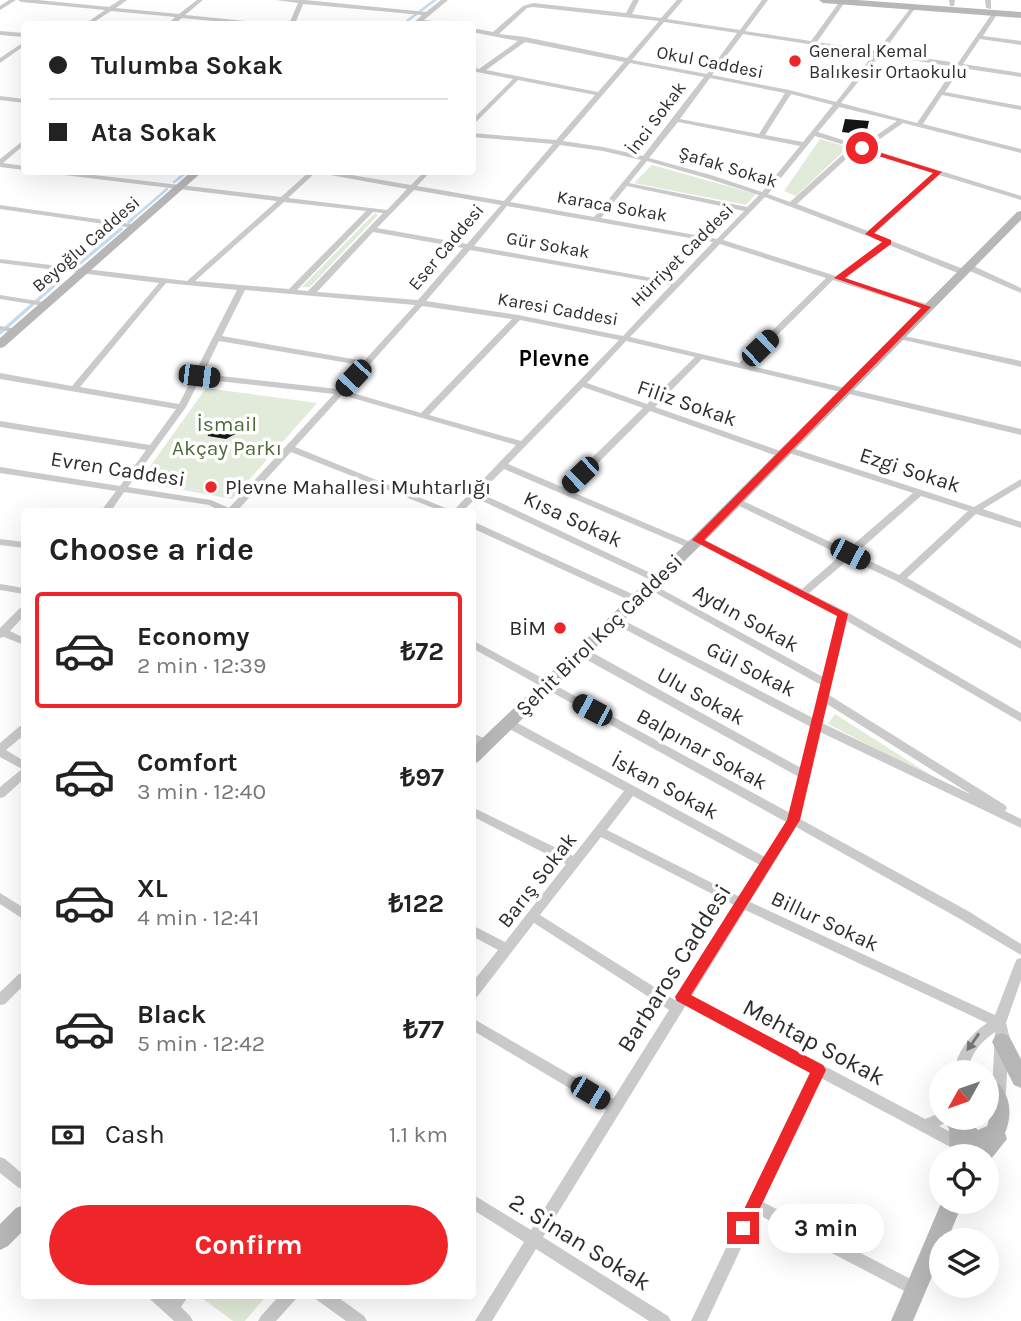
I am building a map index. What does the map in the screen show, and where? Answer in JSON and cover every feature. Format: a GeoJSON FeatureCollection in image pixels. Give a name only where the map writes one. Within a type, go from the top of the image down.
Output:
{"type":"FeatureCollection","features":[{"type":"Feature","properties":{"kind":"main road"},"geometry":{"type":"LineString","coordinates":[[823,0],[990,7],[1021,15]]}},
{"type":"Feature","properties":{"kind":"main road"},"geometry":{"type":"LineString","coordinates":[[891,0],[912,3],[952,2],[1021,10]]}},
{"type":"Feature","properties":{"kind":"main road","name":"Beyoğlu Caddesi"},"geometry":{"type":"LineString","coordinates":[[0,344],[8,330],[38,303],[79,273],[193,175]]}},
{"type":"Feature","properties":{"kind":"main road","name":"Şehit Birol Koç Caddesi"},"geometry":{"type":"LineString","coordinates":[[476,754],[695,543],[1021,214]]}},
{"type":"Feature","properties":{"kind":"main road"},"geometry":{"type":"LineString","coordinates":[[1001,1032],[1021,1079]]}},
{"type":"Feature","properties":{"kind":"main road"},"geometry":{"type":"LineString","coordinates":[[999,1090],[1021,1093]]}},
{"type":"Feature","properties":{"kind":"main road"},"geometry":{"type":"LineString","coordinates":[[996,1144],[1013,1125],[1012,1107],[999,1095]]}},
{"type":"Feature","properties":{"kind":"main road"},"geometry":{"type":"LineString","coordinates":[[955,1133],[984,1140],[1009,1132]]}},
{"type":"Feature","properties":{"kind":"main road"},"geometry":{"type":"LineString","coordinates":[[902,1321],[946,1214]]}},
{"type":"Feature","properties":{"kind":"main road"},"geometry":{"type":"LineString","coordinates":[[0,1239],[21,1218]]}},
{"type":"Feature","properties":{"kind":"street"},"geometry":{"type":"LineString","coordinates":[[0,8],[13,0]]}},
{"type":"Feature","properties":{"kind":"street"},"geometry":{"type":"LineString","coordinates":[[21,0],[228,21]]}},
{"type":"Feature","properties":{"kind":"street"},"geometry":{"type":"LineString","coordinates":[[92,21],[124,0]]}},
{"type":"Feature","properties":{"kind":"street"},"geometry":{"type":"LineString","coordinates":[[175,21],[200,0]]}},
{"type":"Feature","properties":{"kind":"street"},"geometry":{"type":"LineString","coordinates":[[279,0],[427,14]]}},
{"type":"Feature","properties":{"kind":"street"},"geometry":{"type":"LineString","coordinates":[[419,21],[445,0]]}},
{"type":"Feature","properties":{"kind":"street"},"geometry":{"type":"LineString","coordinates":[[596,11],[602,0]]}},
{"type":"Feature","properties":{"kind":"street"},"geometry":{"type":"LineString","coordinates":[[628,15],[636,0]]}},
{"type":"Feature","properties":{"kind":"street","name":"Eser Caddesi"},"geometry":{"type":"LineString","coordinates":[[233,508],[420,303],[680,0]]}},
{"type":"Feature","properties":{"kind":"street","name":"İnci Sokak"},"geometry":{"type":"LineString","coordinates":[[596,220],[676,120],[706,76],[765,0]]}},
{"type":"Feature","properties":{"kind":"street"},"geometry":{"type":"LineString","coordinates":[[293,21],[301,1]]}},
{"type":"Feature","properties":{"kind":"street"},"geometry":{"type":"LineString","coordinates":[[813,43],[842,2]]}},
{"type":"Feature","properties":{"kind":"street","name":"Hürriyet Caddesi"},"geometry":{"type":"LineString","coordinates":[[461,508],[765,193],[878,54],[912,3]]}},
{"type":"Feature","properties":{"kind":"street"},"geometry":{"type":"LineString","coordinates":[[495,34],[525,7],[596,11],[1021,75]]}},
{"type":"Feature","properties":{"kind":"street"},"geometry":{"type":"LineString","coordinates":[[919,125],[979,37],[990,7]]}},
{"type":"Feature","properties":{"kind":"street","name":"Okul Caddesi"},"geometry":{"type":"LineString","coordinates":[[476,31],[789,92],[1021,151]]}},
{"type":"Feature","properties":{"kind":"street"},"geometry":{"type":"LineString","coordinates":[[0,33],[21,36]]}},
{"type":"Feature","properties":{"kind":"street"},"geometry":{"type":"LineString","coordinates":[[979,37],[1021,43]]}},
{"type":"Feature","properties":{"kind":"street"},"geometry":{"type":"LineString","coordinates":[[476,70],[525,39]]}},
{"type":"Feature","properties":{"kind":"street"},"geometry":{"type":"LineString","coordinates":[[0,61],[21,46]]}},
{"type":"Feature","properties":{"kind":"street"},"geometry":{"type":"LineString","coordinates":[[476,70],[598,94]]}},
{"type":"Feature","properties":{"kind":"street"},"geometry":{"type":"LineString","coordinates":[[476,120],[517,78]]}},
{"type":"Feature","properties":{"kind":"street"},"geometry":{"type":"LineString","coordinates":[[761,136],[789,92]]}},
{"type":"Feature","properties":{"kind":"street"},"geometry":{"type":"LineString","coordinates":[[13,100],[21,93]]}},
{"type":"Feature","properties":{"kind":"street"},"geometry":{"type":"LineString","coordinates":[[941,93],[1021,108]]}},
{"type":"Feature","properties":{"kind":"street"},"geometry":{"type":"LineString","coordinates":[[0,98],[21,101]]}},
{"type":"Feature","properties":{"kind":"street"},"geometry":{"type":"LineString","coordinates":[[676,120],[805,145]]}},
{"type":"Feature","properties":{"kind":"street"},"geometry":{"type":"LineString","coordinates":[[792,204],[859,147],[902,121]]}},
{"type":"Feature","properties":{"kind":"street"},"geometry":{"type":"LineString","coordinates":[[814,133],[1021,198]]}},
{"type":"Feature","properties":{"kind":"street","name":"Şafak Sokak"},"geometry":{"type":"LineString","coordinates":[[476,135],[559,143],[645,159],[765,193],[1021,291]]}},
{"type":"Feature","properties":{"kind":"street"},"geometry":{"type":"LineString","coordinates":[[0,164],[21,145]]}},
{"type":"Feature","properties":{"kind":"street"},"geometry":{"type":"LineString","coordinates":[[0,164],[21,168]]}},
{"type":"Feature","properties":{"kind":"street"},"geometry":{"type":"LineString","coordinates":[[869,234],[939,172]]}},
{"type":"Feature","properties":{"kind":"street"},"geometry":{"type":"LineString","coordinates":[[103,175],[178,187],[283,197],[388,212]]}},
{"type":"Feature","properties":{"kind":"street"},"geometry":{"type":"LineString","coordinates":[[188,284],[309,175]]}},
{"type":"Feature","properties":{"kind":"street","name":"Karaca Sokak"},"geometry":{"type":"LineString","coordinates":[[341,175],[718,241],[927,307]]}},
{"type":"Feature","properties":{"kind":"street"},"geometry":{"type":"LineString","coordinates":[[311,293],[424,175]]}},
{"type":"Feature","properties":{"kind":"street"},"geometry":{"type":"LineString","coordinates":[[625,184],[749,210]]}},
{"type":"Feature","properties":{"kind":"street"},"geometry":{"type":"LineString","coordinates":[[0,207],[132,226]]}},
{"type":"Feature","properties":{"kind":"street"},"geometry":{"type":"LineString","coordinates":[[291,292],[371,210]]}},
{"type":"Feature","properties":{"kind":"street","name":"Gür Sokak"},"geometry":{"type":"LineString","coordinates":[[373,230],[676,284]]}},
{"type":"Feature","properties":{"kind":"street"},"geometry":{"type":"LineString","coordinates":[[742,365],[835,277],[888,242]]}},
{"type":"Feature","properties":{"kind":"street","name":"Karesi Caddesi"},"geometry":{"type":"LineString","coordinates":[[0,261],[79,273],[420,303],[518,317],[742,365],[1021,432]]}},
{"type":"Feature","properties":{"kind":"street"},"geometry":{"type":"LineString","coordinates":[[74,388],[164,281]]}},
{"type":"Feature","properties":{"kind":"street"},"geometry":{"type":"LineString","coordinates":[[108,508],[182,407],[242,288]]}},
{"type":"Feature","properties":{"kind":"street"},"geometry":{"type":"LineString","coordinates":[[0,297],[38,303]]}},
{"type":"Feature","properties":{"kind":"street"},"geometry":{"type":"LineString","coordinates":[[423,416],[518,317]]}},
{"type":"Feature","properties":{"kind":"street"},"geometry":{"type":"LineString","coordinates":[[898,337],[1016,363],[1021,354]]}},
{"type":"Feature","properties":{"kind":"street"},"geometry":{"type":"LineString","coordinates":[[217,338],[366,364]]}},
{"type":"Feature","properties":{"kind":"street"},"geometry":{"type":"LineString","coordinates":[[563,492],[701,356]]}},
{"type":"Feature","properties":{"kind":"street"},"geometry":{"type":"LineString","coordinates":[[0,376],[182,407]]}},
{"type":"Feature","properties":{"kind":"street"},"geometry":{"type":"LineString","coordinates":[[199,376],[340,392],[522,444]]}},
{"type":"Feature","properties":{"kind":"street","name":"Filiz Sokak"},"geometry":{"type":"LineString","coordinates":[[580,383],[786,452]]}},
{"type":"Feature","properties":{"kind":"street"},"geometry":{"type":"LineString","coordinates":[[0,424],[152,448]]}},
{"type":"Feature","properties":{"kind":"street"},"geometry":{"type":"LineString","coordinates":[[289,448],[441,508]]}},
{"type":"Feature","properties":{"kind":"street","name":"Ezgi Sokak"},"geometry":{"type":"LineString","coordinates":[[786,452],[1021,525]]}},
{"type":"Feature","properties":{"kind":"street"},"geometry":{"type":"LineString","coordinates":[[502,465],[563,492],[695,543],[803,593],[1021,718]]}},
{"type":"Feature","properties":{"kind":"street","name":"Evren Caddesi"},"geometry":{"type":"LineString","coordinates":[[0,470],[211,503],[223,508]]}},
{"type":"Feature","properties":{"kind":"street"},"geometry":{"type":"LineString","coordinates":[[900,579],[975,510],[1021,482]]}},
{"type":"Feature","properties":{"kind":"street"},"geometry":{"type":"LineString","coordinates":[[803,593],[920,492]]}},
{"type":"Feature","properties":{"kind":"street","name":"Kısa Sokak"},"geometry":{"type":"LineString","coordinates":[[474,494],[652,583]]}},
{"type":"Feature","properties":{"kind":"street"},"geometry":{"type":"LineString","coordinates":[[736,501],[900,579],[1021,645]]}},
{"type":"Feature","properties":{"kind":"street"},"geometry":{"type":"LineString","coordinates":[[476,526],[635,598]]}},
{"type":"Feature","properties":{"kind":"street"},"geometry":{"type":"LineString","coordinates":[[0,542],[21,545]]}},
{"type":"Feature","properties":{"kind":"street","name":"Aydın Sokak"},"geometry":{"type":"LineString","coordinates":[[652,583],[823,690]]}},
{"type":"Feature","properties":{"kind":"street"},"geometry":{"type":"LineString","coordinates":[[0,587],[21,590]]}},
{"type":"Feature","properties":{"kind":"street"},"geometry":{"type":"LineString","coordinates":[[21,613],[1,633],[21,641]]}},
{"type":"Feature","properties":{"kind":"street","name":"Barbaros Caddesi"},"geometry":{"type":"LineString","coordinates":[[484,1321],[794,820],[843,614]]}},
{"type":"Feature","properties":{"kind":"street","name":"Gül Sokak"},"geometry":{"type":"LineString","coordinates":[[615,620],[816,725],[1021,822]]}},
{"type":"Feature","properties":{"kind":"street"},"geometry":{"type":"LineString","coordinates":[[476,645],[547,686]]}},
{"type":"Feature","properties":{"kind":"street","name":"Ulu Sokak"},"geometry":{"type":"LineString","coordinates":[[582,652],[803,774]]}},
{"type":"Feature","properties":{"kind":"street","name":"Balpınar Sokak"},"geometry":{"type":"LineString","coordinates":[[547,686],[794,820],[1021,950]]}},
{"type":"Feature","properties":{"kind":"street","name":"Gül Sokak"},"geometry":{"type":"LineString","coordinates":[[823,690],[1021,822]]}},
{"type":"Feature","properties":{"kind":"street","name":"İskan Sokak"},"geometry":{"type":"LineString","coordinates":[[508,723],[766,863]]}},
{"type":"Feature","properties":{"kind":"street"},"geometry":{"type":"LineString","coordinates":[[21,732],[0,750],[21,764]]}},
{"type":"Feature","properties":{"kind":"street"},"geometry":{"type":"LineString","coordinates":[[476,739],[486,744]]}},
{"type":"Feature","properties":{"kind":"street"},"geometry":{"type":"LineString","coordinates":[[0,794],[21,776]]}},
{"type":"Feature","properties":{"kind":"street","name":"Barış Sokak"},"geometry":{"type":"LineString","coordinates":[[476,988],[631,790]]}},
{"type":"Feature","properties":{"kind":"street"},"geometry":{"type":"LineString","coordinates":[[476,813],[574,862]]}},
{"type":"Feature","properties":{"kind":"street","name":"Billur Sokak"},"geometry":{"type":"LineString","coordinates":[[599,831],[1001,1032]]}},
{"type":"Feature","properties":{"kind":"street"},"geometry":{"type":"LineString","coordinates":[[0,898],[21,912]]}},
{"type":"Feature","properties":{"kind":"street","name":"Mehtap Sokak"},"geometry":{"type":"LineString","coordinates":[[532,916],[679,1002],[925,1126],[955,1133]]}},
{"type":"Feature","properties":{"kind":"street"},"geometry":{"type":"LineString","coordinates":[[476,932],[507,949]]}},
{"type":"Feature","properties":{"kind":"street"},"geometry":{"type":"LineString","coordinates":[[997,1060],[1001,1032],[1021,963]]}},
{"type":"Feature","properties":{"kind":"street"},"geometry":{"type":"LineString","coordinates":[[0,1000],[21,986]]}},
{"type":"Feature","properties":{"kind":"street"},"geometry":{"type":"LineString","coordinates":[[476,1025],[614,1107]]}},
{"type":"Feature","properties":{"kind":"street"},"geometry":{"type":"LineString","coordinates":[[964,1060],[979,1033],[1001,1032]]}},
{"type":"Feature","properties":{"kind":"street"},"geometry":{"type":"LineString","coordinates":[[699,1321],[818,1070]]}},
{"type":"Feature","properties":{"kind":"street"},"geometry":{"type":"LineString","coordinates":[[925,1126],[955,1133]]}},
{"type":"Feature","properties":{"kind":"street"},"geometry":{"type":"LineString","coordinates":[[0,1164],[21,1181]]}},
{"type":"Feature","properties":{"kind":"street","name":"2. Sinan Sokak"},"geometry":{"type":"LineString","coordinates":[[476,1204],[663,1321]]}},
{"type":"Feature","properties":{"kind":"street"},"geometry":{"type":"LineString","coordinates":[[754,1205],[915,1289]]}},
{"type":"Feature","properties":{"kind":"street"},"geometry":{"type":"LineString","coordinates":[[160,1299],[185,1321]]}},
{"type":"Feature","properties":{"kind":"street"},"geometry":{"type":"LineString","coordinates":[[170,1308],[178,1299]]}},
{"type":"Feature","properties":{"kind":"street"},"geometry":{"type":"LineString","coordinates":[[267,1321],[286,1299]]}},
{"type":"Feature","properties":{"kind":"street"},"geometry":{"type":"LineString","coordinates":[[329,1299],[359,1321]]}},
{"type":"Feature","properties":{"kind":"green space"},"geometry":{"type":"Polygon","coordinates":[[[820,139],[848,147],[796,196],[784,191],[820,139]]]}},
{"type":"Feature","properties":{"kind":"green space"},"geometry":{"type":"Polygon","coordinates":[[[652,165],[756,194],[746,205],[634,183],[652,165]]]}},
{"type":"Feature","properties":{"kind":"green space"},"geometry":{"type":"Polygon","coordinates":[[[375,213],[378,215],[310,287],[302,287],[375,213]]]}},
{"type":"Feature","properties":{"kind":"green space","name":"İsmail Akçay Parkı"},"geometry":{"type":"Polygon","coordinates":[[[206,388],[317,403],[232,499],[139,482],[206,388]]]}},
{"type":"Feature","properties":{"kind":"green space"},"geometry":{"type":"Polygon","coordinates":[[[835,714],[951,788],[828,724],[835,714]]]}},
{"type":"Feature","properties":{"kind":"green space"},"geometry":{"type":"Polygon","coordinates":[[[203,1299],[264,1299],[245,1321],[233,1321],[203,1299]]]}},
{"type":"Feature","properties":{"kind":"building"},"geometry":{"type":"Polygon","coordinates":[[[845,119],[869,121],[866,135],[842,132],[845,119]]]}},
{"type":"Feature","properties":{"kind":"building"},"geometry":{"type":"Polygon","coordinates":[[[220,418],[238,420],[241,431],[226,439],[208,436],[206,425],[220,418]]]}},
{"type":"Feature","properties":{"kind":"waterway"},"geometry":{"type":"LineString","coordinates":[[407,21],[435,0]]}},
{"type":"Feature","properties":{"kind":"waterway"},"geometry":{"type":"LineString","coordinates":[[174,182],[183,175]]}},
{"type":"Feature","properties":{"kind":"waterway"},"geometry":{"type":"LineString","coordinates":[[130,221],[167,189]]}},
{"type":"Feature","properties":{"kind":"waterway"},"geometry":{"type":"LineString","coordinates":[[80,263],[121,229]]}},
{"type":"Feature","properties":{"kind":"waterway"},"geometry":{"type":"LineString","coordinates":[[0,333],[58,282]]}},
{"type":"Feature","properties":{"kind":"place","name":"General Kemal Balıkesir Ortaokulu"},"geometry":{"type":"Point","coordinates":[795,61]}},
{"type":"Feature","properties":{"kind":"place","name":"Plevne Mahallesi Muhtarlığı"},"geometry":{"type":"Point","coordinates":[211,487]}},
{"type":"Feature","properties":{"kind":"place","name":"BİM"},"geometry":{"type":"Point","coordinates":[560,628]}},
{"type":"Feature","properties":{"kind":"district","name":"Plevne"},"geometry":{"type":"Point","coordinates":[554,358]}},
{"type":"Feature","properties":{"kind":"route"},"geometry":{"type":"LineString","coordinates":[[743,1228],[818,1070],[682,997],[794,820],[843,614],[698,540],[927,307],[838,278],[888,242],[869,234],[939,172],[862,148]]}}]}
